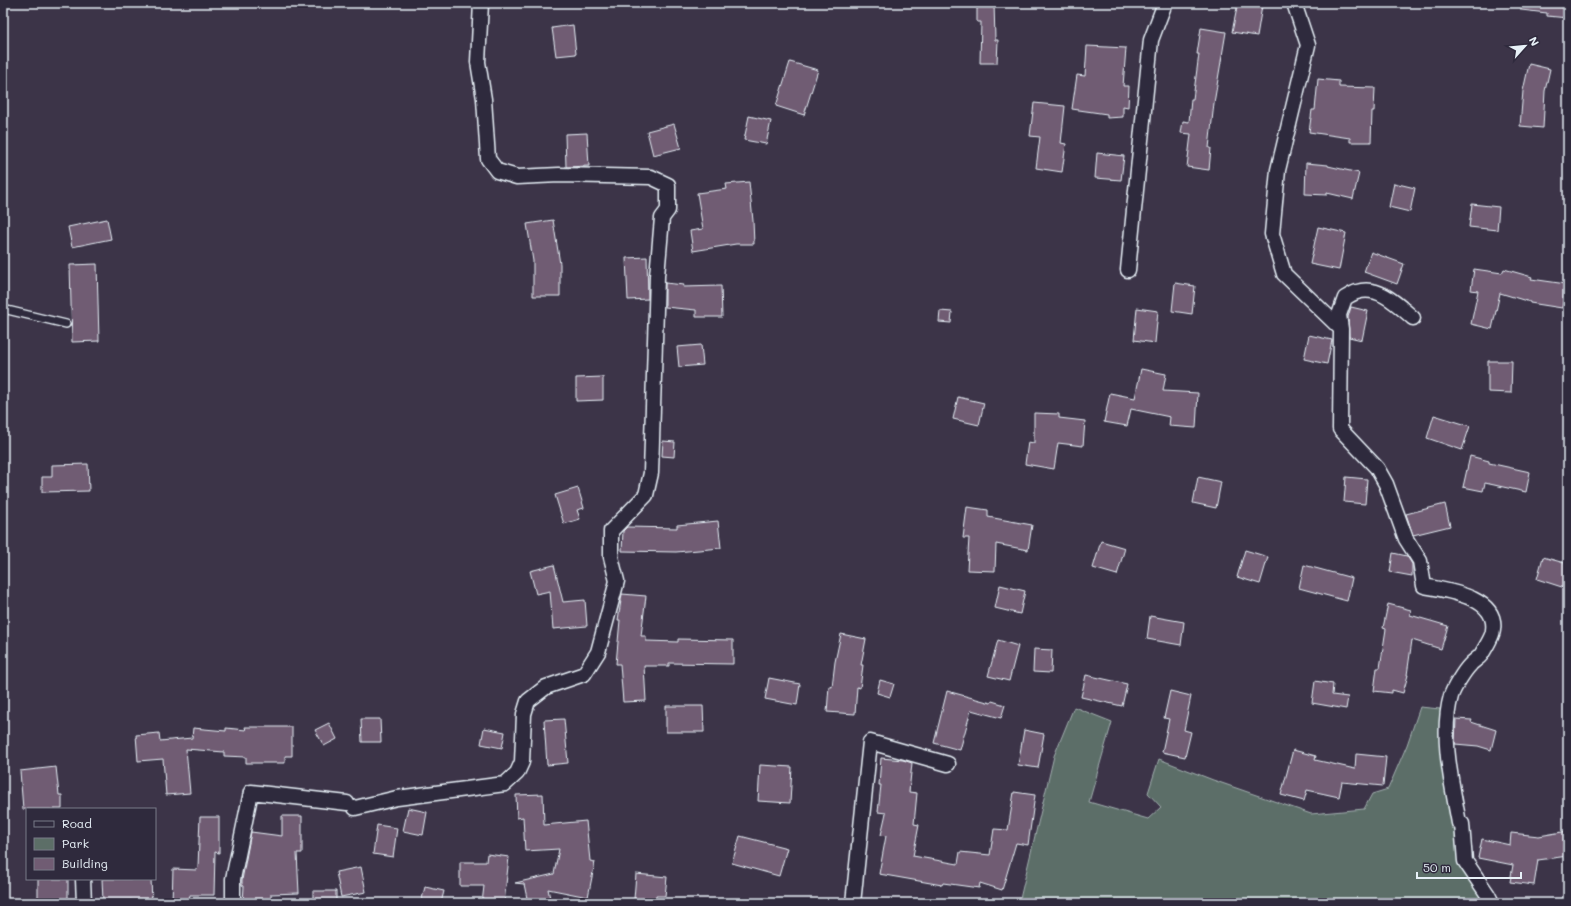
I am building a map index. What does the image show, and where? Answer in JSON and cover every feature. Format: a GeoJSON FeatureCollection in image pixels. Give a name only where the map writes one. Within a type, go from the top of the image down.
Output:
{"type":"FeatureCollection","features":[{"type":"Feature","properties":{"kind":"street"},"geometry":{"type":"LineString","coordinates":[[233,903],[233,879],[251,792],[351,805],[505,784],[517,773],[522,762],[524,714],[528,701],[546,687],[584,674],[598,652],[617,581],[611,557],[610,531],[646,495],[651,473],[656,276],[662,218],[668,210],[668,185],[651,177],[559,175],[517,178],[497,171],[488,159],[484,99],[478,62],[481,3]]}},
{"type":"Feature","properties":{"kind":"street"},"geometry":{"type":"LineString","coordinates":[[1128,270],[1151,40],[1165,3]]}},
{"type":"Feature","properties":{"kind":"street"},"geometry":{"type":"LineString","coordinates":[[1294,3],[1308,45],[1278,170],[1272,234],[1284,274],[1341,328]]}},
{"type":"Feature","properties":{"kind":"street"},"geometry":{"type":"LineString","coordinates":[[1414,318],[1380,293],[1368,291],[1357,292],[1346,298],[1339,316],[1341,328],[1340,429],[1377,468],[1386,484],[1406,539],[1420,561],[1424,586],[1465,596],[1484,605],[1492,614],[1494,631],[1480,656],[1469,666],[1451,694],[1447,714],[1449,767],[1459,823],[1462,824],[1465,861],[1492,903]]}},
{"type":"Feature","properties":{"kind":"street"},"geometry":{"type":"LineString","coordinates":[[853,903],[870,742],[948,764]]}},
{"type":"Feature","properties":{"kind":"street"},"geometry":{"type":"LineString","coordinates":[[83,880],[84,903]]}},
{"type":"Feature","properties":{"kind":"lane"},"geometry":{"type":"LineString","coordinates":[[3,309],[66,324]]}},
{"type":"Feature","properties":{"kind":"green space"},"geometry":{"type":"Polygon","coordinates":[[[1074,707],[1112,722],[1089,802],[1148,819],[1161,807],[1148,793],[1159,759],[1213,780],[1311,814],[1364,809],[1372,794],[1388,789],[1407,745],[1420,707],[1440,709],[1443,724],[1441,759],[1452,814],[1466,870],[1483,903],[1019,903],[1054,756],[1074,707]]]}},
{"type":"Feature","properties":{"kind":"building"},"geometry":{"type":"Polygon","coordinates":[[[977,3],[994,3],[995,40],[998,40],[997,63],[980,63],[981,22],[977,22],[977,3]]]}},
{"type":"Feature","properties":{"kind":"building"},"geometry":{"type":"Polygon","coordinates":[[[1238,3],[1248,3],[1262,6],[1257,36],[1232,32],[1238,3]]]}},
{"type":"Feature","properties":{"kind":"building"},"geometry":{"type":"Polygon","coordinates":[[[1521,3],[1568,3],[1568,18],[1547,16],[1547,13],[1521,10],[1521,3]]]}},
{"type":"Feature","properties":{"kind":"building"},"geometry":{"type":"Polygon","coordinates":[[[573,25],[576,54],[556,56],[552,28],[573,25]]]}},
{"type":"Feature","properties":{"kind":"building"},"geometry":{"type":"Polygon","coordinates":[[[1201,28],[1226,32],[1214,103],[1209,148],[1211,148],[1209,170],[1187,167],[1191,134],[1181,133],[1183,121],[1189,122],[1191,99],[1193,99],[1199,54],[1197,54],[1201,28]]]}},
{"type":"Feature","properties":{"kind":"building"},"geometry":{"type":"Polygon","coordinates":[[[1087,46],[1126,48],[1123,86],[1129,86],[1128,107],[1123,106],[1123,117],[1107,118],[1107,114],[1072,109],[1077,75],[1085,76],[1087,46]]]}},
{"type":"Feature","properties":{"kind":"building"},"geometry":{"type":"Polygon","coordinates":[[[790,62],[818,70],[804,115],[776,106],[790,62]]]}},
{"type":"Feature","properties":{"kind":"building"},"geometry":{"type":"Polygon","coordinates":[[[1529,64],[1550,69],[1545,91],[1543,128],[1520,126],[1523,91],[1529,64]]]}},
{"type":"Feature","properties":{"kind":"building"},"geometry":{"type":"Polygon","coordinates":[[[1318,79],[1339,81],[1339,87],[1375,88],[1374,111],[1372,111],[1371,142],[1350,142],[1350,138],[1309,132],[1312,110],[1315,110],[1318,79]]]}},
{"type":"Feature","properties":{"kind":"building"},"geometry":{"type":"Polygon","coordinates":[[[1034,103],[1065,106],[1061,143],[1066,144],[1062,172],[1036,168],[1040,137],[1030,136],[1034,103]]]}},
{"type":"Feature","properties":{"kind":"building"},"geometry":{"type":"Polygon","coordinates":[[[749,116],[771,121],[766,144],[744,140],[749,116]]]}},
{"type":"Feature","properties":{"kind":"building"},"geometry":{"type":"Polygon","coordinates":[[[674,124],[681,148],[653,155],[647,131],[674,124]]]}},
{"type":"Feature","properties":{"kind":"building"},"geometry":{"type":"Polygon","coordinates":[[[587,133],[589,166],[566,167],[565,134],[587,133]]]}},
{"type":"Feature","properties":{"kind":"building"},"geometry":{"type":"Polygon","coordinates":[[[1097,153],[1124,156],[1121,180],[1095,178],[1097,153]]]}},
{"type":"Feature","properties":{"kind":"building"},"geometry":{"type":"Polygon","coordinates":[[[1306,163],[1328,165],[1359,173],[1353,199],[1327,193],[1327,195],[1305,194],[1306,163]]]}},
{"type":"Feature","properties":{"kind":"building"},"geometry":{"type":"Polygon","coordinates":[[[749,182],[754,244],[736,244],[693,251],[690,231],[703,229],[697,193],[727,189],[726,184],[749,182]]]}},
{"type":"Feature","properties":{"kind":"building"},"geometry":{"type":"Polygon","coordinates":[[[1394,183],[1415,188],[1410,212],[1389,207],[1394,183]]]}},
{"type":"Feature","properties":{"kind":"building"},"geometry":{"type":"Polygon","coordinates":[[[1472,204],[1499,207],[1497,230],[1469,227],[1472,204]]]}},
{"type":"Feature","properties":{"kind":"building"},"geometry":{"type":"Polygon","coordinates":[[[107,219],[111,239],[72,247],[68,227],[107,219]]]}},
{"type":"Feature","properties":{"kind":"building"},"geometry":{"type":"Polygon","coordinates":[[[553,220],[560,264],[560,296],[533,296],[533,261],[527,224],[553,220]]]}},
{"type":"Feature","properties":{"kind":"building"},"geometry":{"type":"Polygon","coordinates":[[[1318,227],[1346,233],[1339,270],[1310,264],[1318,227]]]}},
{"type":"Feature","properties":{"kind":"building"},"geometry":{"type":"Polygon","coordinates":[[[1371,252],[1404,264],[1397,284],[1364,272],[1371,252]]]}},
{"type":"Feature","properties":{"kind":"building"},"geometry":{"type":"Polygon","coordinates":[[[647,257],[648,299],[628,300],[626,258],[647,257]]]}},
{"type":"Feature","properties":{"kind":"building"},"geometry":{"type":"Polygon","coordinates":[[[97,264],[99,341],[72,342],[70,265],[97,264]]]}},
{"type":"Feature","properties":{"kind":"building"},"geometry":{"type":"Polygon","coordinates":[[[1474,269],[1502,273],[1504,269],[1532,277],[1531,279],[1566,284],[1562,308],[1530,303],[1500,293],[1492,329],[1471,324],[1478,291],[1471,290],[1474,269]]]}},
{"type":"Feature","properties":{"kind":"building"},"geometry":{"type":"Polygon","coordinates":[[[665,283],[684,285],[683,287],[721,286],[722,317],[696,317],[696,310],[665,307],[665,283]]]}},
{"type":"Feature","properties":{"kind":"building"},"geometry":{"type":"Polygon","coordinates":[[[1175,283],[1195,286],[1192,314],[1172,311],[1175,283]]]}},
{"type":"Feature","properties":{"kind":"building"},"geometry":{"type":"Polygon","coordinates":[[[1351,307],[1368,311],[1362,340],[1349,337],[1348,317],[1351,307]]]}},
{"type":"Feature","properties":{"kind":"building"},"geometry":{"type":"Polygon","coordinates":[[[1137,308],[1158,311],[1155,343],[1134,340],[1137,308]]]}},
{"type":"Feature","properties":{"kind":"building"},"geometry":{"type":"Polygon","coordinates":[[[940,311],[952,312],[951,323],[939,322],[940,311]]]}},
{"type":"Feature","properties":{"kind":"building"},"geometry":{"type":"Polygon","coordinates":[[[1309,335],[1332,340],[1327,364],[1304,359],[1309,335]]]}},
{"type":"Feature","properties":{"kind":"building"},"geometry":{"type":"Polygon","coordinates":[[[701,345],[703,365],[679,367],[677,347],[701,345]]]}},
{"type":"Feature","properties":{"kind":"building"},"geometry":{"type":"Polygon","coordinates":[[[1488,361],[1512,361],[1511,393],[1488,392],[1488,361]]]}},
{"type":"Feature","properties":{"kind":"building"},"geometry":{"type":"Polygon","coordinates":[[[1141,369],[1166,374],[1163,391],[1198,393],[1196,428],[1169,426],[1170,417],[1131,409],[1127,426],[1104,422],[1110,393],[1135,398],[1141,369]]]}},
{"type":"Feature","properties":{"kind":"building"},"geometry":{"type":"Polygon","coordinates":[[[603,377],[603,400],[576,401],[576,378],[603,377]]]}},
{"type":"Feature","properties":{"kind":"building"},"geometry":{"type":"Polygon","coordinates":[[[958,397],[984,403],[979,425],[953,419],[958,397]]]}},
{"type":"Feature","properties":{"kind":"building"},"geometry":{"type":"Polygon","coordinates":[[[1034,413],[1059,414],[1059,418],[1085,421],[1083,446],[1058,443],[1054,469],[1025,464],[1028,442],[1034,443],[1034,413]]]}},
{"type":"Feature","properties":{"kind":"building"},"geometry":{"type":"Polygon","coordinates":[[[1434,415],[1470,426],[1462,450],[1427,438],[1434,415]]]}},
{"type":"Feature","properties":{"kind":"building"},"geometry":{"type":"Polygon","coordinates":[[[663,441],[675,442],[674,457],[662,456],[663,441]]]}},
{"type":"Feature","properties":{"kind":"building"},"geometry":{"type":"Polygon","coordinates":[[[1470,456],[1489,461],[1489,463],[1530,472],[1526,492],[1485,483],[1483,491],[1463,487],[1470,456]]]}},
{"type":"Feature","properties":{"kind":"building"},"geometry":{"type":"Polygon","coordinates":[[[88,464],[89,491],[42,492],[42,477],[52,477],[52,465],[88,464]]]}},
{"type":"Feature","properties":{"kind":"building"},"geometry":{"type":"Polygon","coordinates":[[[1198,477],[1221,482],[1216,508],[1193,503],[1198,477]]]}},
{"type":"Feature","properties":{"kind":"building"},"geometry":{"type":"Polygon","coordinates":[[[1346,477],[1367,479],[1365,504],[1344,502],[1346,477]]]}},
{"type":"Feature","properties":{"kind":"building"},"geometry":{"type":"Polygon","coordinates":[[[578,488],[584,508],[577,510],[580,519],[564,524],[555,495],[578,488]]]}},
{"type":"Feature","properties":{"kind":"building"},"geometry":{"type":"Polygon","coordinates":[[[1445,504],[1450,526],[1413,535],[1406,514],[1445,504]]]}},
{"type":"Feature","properties":{"kind":"building"},"geometry":{"type":"Polygon","coordinates":[[[967,507],[988,510],[988,517],[1032,525],[1028,550],[996,544],[995,571],[967,570],[969,538],[963,538],[967,507]]]}},
{"type":"Feature","properties":{"kind":"building"},"geometry":{"type":"Polygon","coordinates":[[[718,521],[721,548],[676,552],[622,551],[623,531],[627,527],[677,528],[677,525],[718,521]]]}},
{"type":"Feature","properties":{"kind":"building"},"geometry":{"type":"Polygon","coordinates":[[[1101,541],[1125,548],[1117,575],[1093,568],[1101,541]]]}},
{"type":"Feature","properties":{"kind":"building"},"geometry":{"type":"Polygon","coordinates":[[[1245,550],[1268,557],[1260,584],[1237,577],[1245,550]]]}},
{"type":"Feature","properties":{"kind":"building"},"geometry":{"type":"Polygon","coordinates":[[[1393,553],[1407,556],[1412,564],[1412,576],[1390,572],[1393,553]]]}},
{"type":"Feature","properties":{"kind":"building"},"geometry":{"type":"Polygon","coordinates":[[[1543,557],[1568,564],[1568,589],[1537,579],[1543,557]]]}},
{"type":"Feature","properties":{"kind":"building"},"geometry":{"type":"Polygon","coordinates":[[[554,565],[563,602],[585,600],[587,626],[553,629],[550,591],[536,594],[530,571],[554,565]]]}},
{"type":"Feature","properties":{"kind":"building"},"geometry":{"type":"Polygon","coordinates":[[[1304,565],[1352,578],[1347,601],[1299,588],[1304,565]]]}},
{"type":"Feature","properties":{"kind":"building"},"geometry":{"type":"Polygon","coordinates":[[[1000,585],[1025,591],[1020,614],[995,608],[1000,585]]]}},
{"type":"Feature","properties":{"kind":"building"},"geometry":{"type":"Polygon","coordinates":[[[622,594],[646,596],[641,636],[646,636],[646,641],[678,642],[678,639],[733,640],[733,664],[669,663],[669,666],[644,666],[646,701],[623,702],[620,664],[616,664],[620,620],[618,620],[622,594]]]}},
{"type":"Feature","properties":{"kind":"building"},"geometry":{"type":"Polygon","coordinates":[[[1388,604],[1411,610],[1410,615],[1448,626],[1441,649],[1412,640],[1408,675],[1403,693],[1392,690],[1392,693],[1374,691],[1377,668],[1380,668],[1386,629],[1383,628],[1388,604]]]}},
{"type":"Feature","properties":{"kind":"building"},"geometry":{"type":"Polygon","coordinates":[[[1150,616],[1184,622],[1181,645],[1147,639],[1150,616]]]}},
{"type":"Feature","properties":{"kind":"building"},"geometry":{"type":"Polygon","coordinates":[[[841,634],[866,639],[861,665],[863,665],[860,688],[857,687],[855,714],[827,712],[829,686],[832,687],[835,662],[841,634]]]}},
{"type":"Feature","properties":{"kind":"building"},"geometry":{"type":"Polygon","coordinates":[[[998,640],[1018,646],[1009,681],[988,676],[998,640]]]}},
{"type":"Feature","properties":{"kind":"building"},"geometry":{"type":"Polygon","coordinates":[[[1034,649],[1052,650],[1051,673],[1033,672],[1034,649]]]}},
{"type":"Feature","properties":{"kind":"building"},"geometry":{"type":"Polygon","coordinates":[[[1086,675],[1127,684],[1122,706],[1081,697],[1086,675]]]}},
{"type":"Feature","properties":{"kind":"building"},"geometry":{"type":"Polygon","coordinates":[[[769,678],[800,684],[797,705],[765,699],[769,678]]]}},
{"type":"Feature","properties":{"kind":"building"},"geometry":{"type":"Polygon","coordinates":[[[880,680],[894,684],[890,697],[877,693],[880,680]]]}},
{"type":"Feature","properties":{"kind":"building"},"geometry":{"type":"Polygon","coordinates":[[[1315,681],[1333,684],[1332,695],[1348,697],[1346,709],[1312,703],[1315,681]]]}},
{"type":"Feature","properties":{"kind":"building"},"geometry":{"type":"Polygon","coordinates":[[[947,691],[991,703],[992,701],[1005,705],[1001,718],[971,710],[960,750],[934,743],[947,691]]]}},
{"type":"Feature","properties":{"kind":"building"},"geometry":{"type":"Polygon","coordinates":[[[1170,691],[1191,696],[1184,730],[1191,732],[1185,757],[1162,752],[1169,719],[1164,718],[1170,691]]]}},
{"type":"Feature","properties":{"kind":"building"},"geometry":{"type":"Polygon","coordinates":[[[666,706],[703,706],[704,732],[666,732],[666,706]]]}},
{"type":"Feature","properties":{"kind":"building"},"geometry":{"type":"Polygon","coordinates":[[[361,719],[380,719],[381,742],[362,742],[361,719]]]}},
{"type":"Feature","properties":{"kind":"building"},"geometry":{"type":"Polygon","coordinates":[[[564,719],[568,763],[547,765],[544,720],[564,719]]]}},
{"type":"Feature","properties":{"kind":"building"},"geometry":{"type":"Polygon","coordinates":[[[1456,719],[1472,720],[1471,722],[1496,730],[1491,750],[1478,746],[1455,744],[1456,719]]]}},
{"type":"Feature","properties":{"kind":"building"},"geometry":{"type":"Polygon","coordinates":[[[329,723],[337,739],[324,746],[315,730],[329,723]]]}},
{"type":"Feature","properties":{"kind":"building"},"geometry":{"type":"Polygon","coordinates":[[[245,727],[292,727],[292,756],[285,756],[285,763],[246,763],[246,757],[224,756],[224,752],[186,749],[190,793],[166,795],[163,759],[138,761],[136,735],[159,733],[160,741],[192,738],[193,728],[226,731],[226,728],[246,730],[245,727]]]}},
{"type":"Feature","properties":{"kind":"building"},"geometry":{"type":"Polygon","coordinates":[[[484,728],[505,732],[502,748],[481,744],[484,728]]]}},
{"type":"Feature","properties":{"kind":"building"},"geometry":{"type":"Polygon","coordinates":[[[1024,730],[1044,734],[1038,768],[1018,765],[1024,730]]]}},
{"type":"Feature","properties":{"kind":"building"},"geometry":{"type":"Polygon","coordinates":[[[1293,750],[1316,756],[1315,760],[1355,769],[1356,754],[1386,757],[1383,786],[1342,782],[1339,797],[1307,790],[1304,801],[1281,795],[1293,750]]]}},
{"type":"Feature","properties":{"kind":"building"},"geometry":{"type":"Polygon","coordinates":[[[881,758],[903,760],[912,763],[909,792],[917,793],[914,824],[919,825],[913,856],[958,864],[960,852],[990,855],[994,829],[1008,830],[1014,792],[1035,795],[1028,845],[1016,843],[1002,890],[980,883],[979,888],[943,883],[942,885],[879,874],[886,836],[881,835],[886,813],[878,812],[881,785],[879,785],[881,758]]]}},
{"type":"Feature","properties":{"kind":"building"},"geometry":{"type":"Polygon","coordinates":[[[760,765],[792,767],[790,803],[758,801],[760,765]]]}},
{"type":"Feature","properties":{"kind":"building"},"geometry":{"type":"Polygon","coordinates":[[[56,767],[59,795],[62,795],[62,808],[23,809],[20,771],[56,767]]]}},
{"type":"Feature","properties":{"kind":"building"},"geometry":{"type":"Polygon","coordinates":[[[543,794],[544,825],[586,821],[590,861],[595,862],[588,897],[548,889],[551,903],[528,903],[524,884],[515,883],[554,874],[559,849],[525,851],[523,817],[517,818],[516,795],[543,794]]]}},
{"type":"Feature","properties":{"kind":"building"},"geometry":{"type":"Polygon","coordinates":[[[408,808],[427,812],[423,835],[403,831],[408,808]]]}},
{"type":"Feature","properties":{"kind":"building"},"geometry":{"type":"Polygon","coordinates":[[[282,816],[302,816],[302,853],[297,853],[299,893],[271,894],[271,903],[243,903],[244,886],[242,885],[242,880],[251,832],[282,836],[282,816]]]}},
{"type":"Feature","properties":{"kind":"building"},"geometry":{"type":"Polygon","coordinates":[[[200,817],[219,817],[219,853],[215,852],[214,895],[190,895],[188,903],[172,903],[173,869],[197,870],[198,867],[200,817]]]}},
{"type":"Feature","properties":{"kind":"building"},"geometry":{"type":"Polygon","coordinates":[[[377,825],[397,828],[393,857],[373,854],[377,825]]]}},
{"type":"Feature","properties":{"kind":"building"},"geometry":{"type":"Polygon","coordinates":[[[1568,831],[1568,856],[1538,860],[1534,885],[1510,882],[1513,865],[1478,858],[1482,839],[1510,845],[1511,833],[1539,836],[1568,831]]]}},
{"type":"Feature","properties":{"kind":"building"},"geometry":{"type":"Polygon","coordinates":[[[740,836],[787,848],[779,876],[732,863],[740,836]]]}},
{"type":"Feature","properties":{"kind":"building"},"geometry":{"type":"Polygon","coordinates":[[[487,854],[509,857],[504,903],[482,903],[484,886],[460,886],[460,862],[486,862],[487,854]]]}},
{"type":"Feature","properties":{"kind":"building"},"geometry":{"type":"Polygon","coordinates":[[[361,867],[366,892],[341,897],[336,872],[361,867]]]}},
{"type":"Feature","properties":{"kind":"building"},"geometry":{"type":"Polygon","coordinates":[[[636,874],[667,877],[665,896],[656,896],[656,901],[634,899],[636,874]]]}},
{"type":"Feature","properties":{"kind":"building"},"geometry":{"type":"Polygon","coordinates":[[[38,880],[68,880],[68,903],[38,903],[38,880]]]}},
{"type":"Feature","properties":{"kind":"building"},"geometry":{"type":"Polygon","coordinates":[[[102,880],[151,880],[152,903],[132,903],[132,900],[103,901],[102,880]]]}},
{"type":"Feature","properties":{"kind":"building"},"geometry":{"type":"Polygon","coordinates":[[[425,887],[444,891],[441,903],[421,903],[425,887]]]}},
{"type":"Feature","properties":{"kind":"building"},"geometry":{"type":"Polygon","coordinates":[[[313,891],[336,891],[336,903],[313,903],[313,891]]]}}]}
